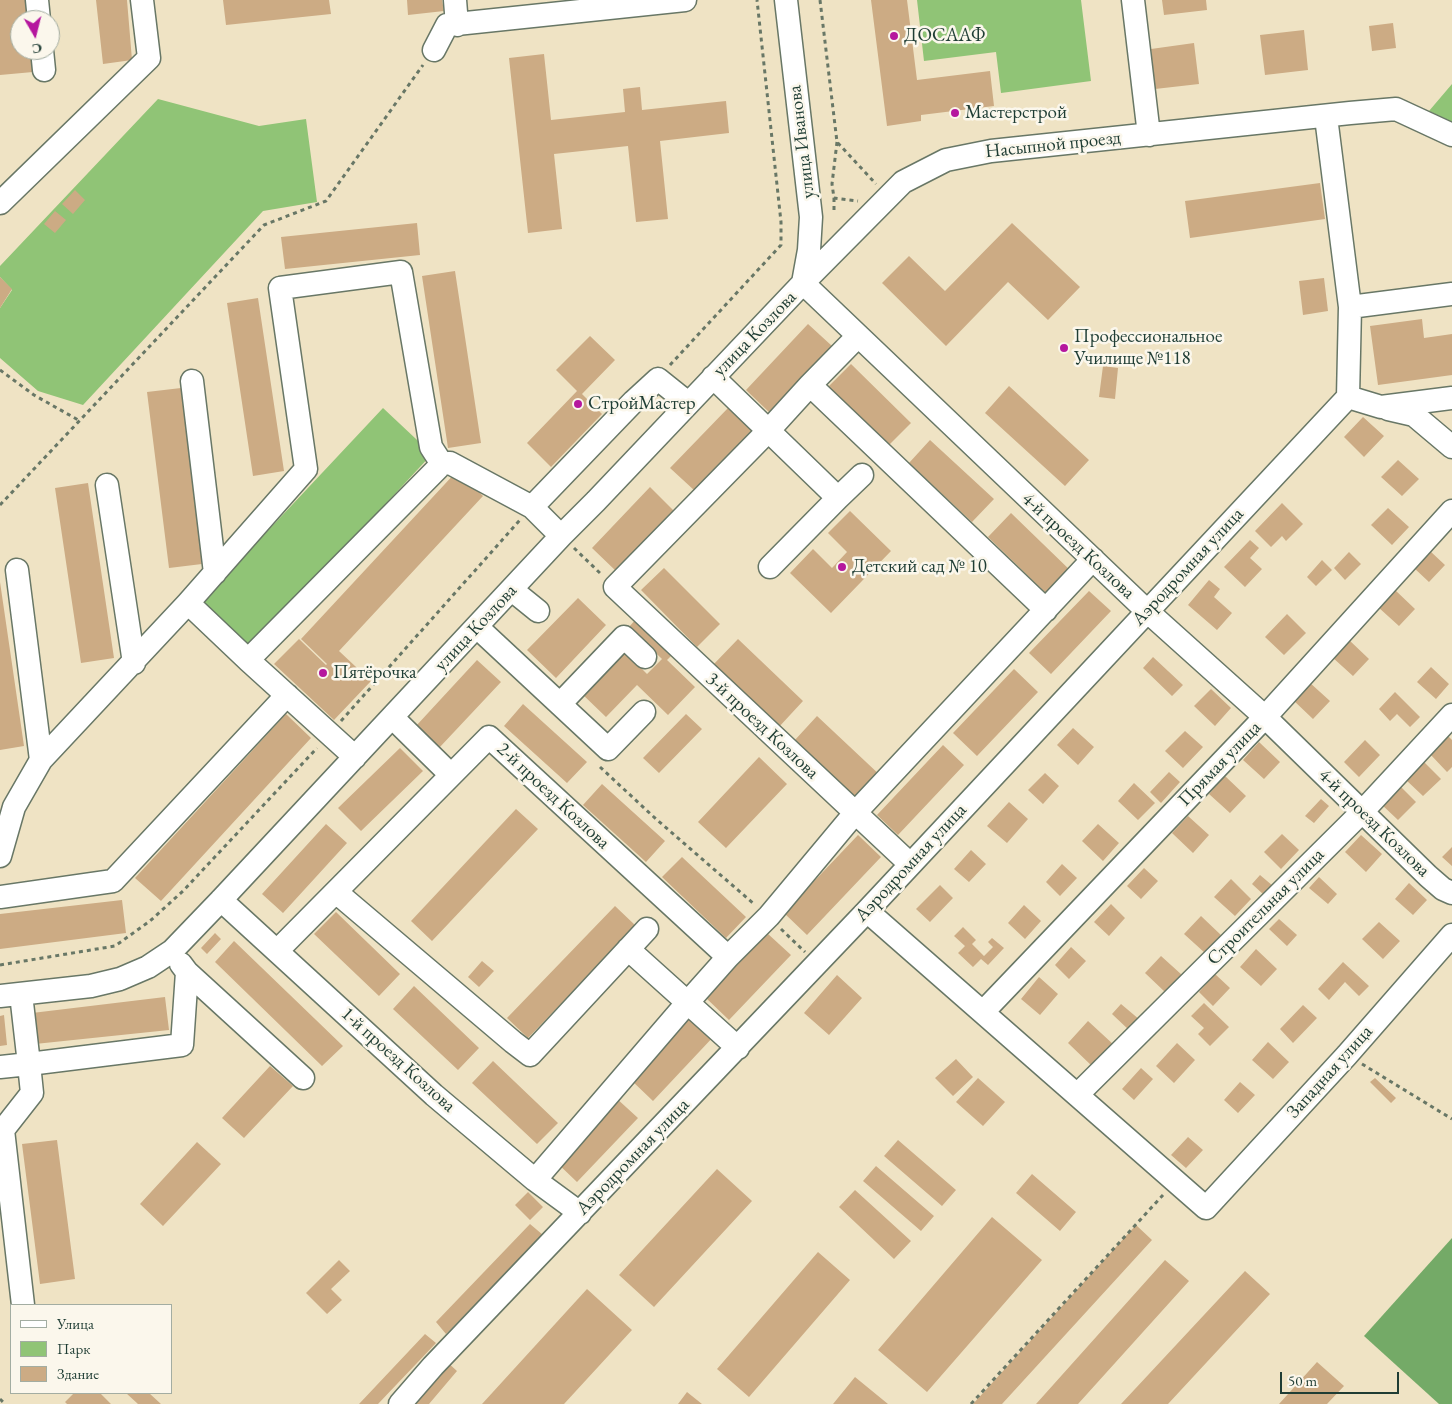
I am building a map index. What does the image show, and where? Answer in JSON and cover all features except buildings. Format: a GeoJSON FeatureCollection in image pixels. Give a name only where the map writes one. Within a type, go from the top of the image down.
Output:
{"type":"FeatureCollection","features":[{"type":"Feature","properties":{"kind":"street"},"geometry":{"type":"LineString","coordinates":[[0,203],[149,58],[142,0]]}},
{"type":"Feature","properties":{"kind":"street"},"geometry":{"type":"LineString","coordinates":[[455,0],[457,25]]}},
{"type":"Feature","properties":{"kind":"street"},"geometry":{"type":"LineString","coordinates":[[434,50],[447,25],[457,25],[559,7],[685,0]]}},
{"type":"Feature","properties":{"kind":"street","name":"улица Иванова"},"geometry":{"type":"LineString","coordinates":[[786,0],[811,217],[809,250],[802,283]]}},
{"type":"Feature","properties":{"kind":"street"},"geometry":{"type":"LineString","coordinates":[[1133,0],[1149,135]]}},
{"type":"Feature","properties":{"kind":"street","name":"Насыпной проезд"},"geometry":{"type":"LineString","coordinates":[[802,283],[904,182],[946,160],[991,151],[1396,109],[1452,135]]}},
{"type":"Feature","properties":{"kind":"street"},"geometry":{"type":"LineString","coordinates":[[1326,116],[1350,307],[1348,397],[1414,415],[1452,447]]}},
{"type":"Feature","properties":{"kind":"street"},"geometry":{"type":"LineString","coordinates":[[0,856],[14,807],[41,760],[134,663],[306,470],[280,288],[401,272],[431,447],[442,464]]}},
{"type":"Feature","properties":{"kind":"street","name":"4-й проезд Козлова"},"geometry":{"type":"LineString","coordinates":[[802,283],[1147,611],[1265,717],[1428,876],[1447,891]]}},
{"type":"Feature","properties":{"kind":"street","name":"улица Козлова"},"geometry":{"type":"LineString","coordinates":[[10,995],[91,986],[120,979],[148,967],[172,951],[561,536],[802,283]]}},
{"type":"Feature","properties":{"kind":"street"},"geometry":{"type":"LineString","coordinates":[[1350,307],[1452,294]]}},
{"type":"Feature","properties":{"kind":"street"},"geometry":{"type":"LineString","coordinates":[[615,587],[858,336]]}},
{"type":"Feature","properties":{"kind":"street"},"geometry":{"type":"LineString","coordinates":[[713,377],[838,498]]}},
{"type":"Feature","properties":{"kind":"street"},"geometry":{"type":"LineString","coordinates":[[532,507],[634,401],[658,379],[688,403]]}},
{"type":"Feature","properties":{"kind":"street"},"geometry":{"type":"LineString","coordinates":[[192,381],[215,573]]}},
{"type":"Feature","properties":{"kind":"street"},"geometry":{"type":"LineString","coordinates":[[810,385],[1046,610]]}},
{"type":"Feature","properties":{"kind":"street","name":"Аэродромная улица"},"geometry":{"type":"LineString","coordinates":[[400,1404],[433,1366],[867,911],[1348,397]]}},
{"type":"Feature","properties":{"kind":"street"},"geometry":{"type":"LineString","coordinates":[[1381,407],[1452,398]]}},
{"type":"Feature","properties":{"kind":"street"},"geometry":{"type":"LineString","coordinates":[[248,660],[442,464],[450,463],[532,507],[561,536]]}},
{"type":"Feature","properties":{"kind":"street"},"geometry":{"type":"LineString","coordinates":[[770,567],[862,475]]}},
{"type":"Feature","properties":{"kind":"street"},"geometry":{"type":"LineString","coordinates":[[107,485],[134,663]]}},
{"type":"Feature","properties":{"kind":"street","name":"Прямая улица"},"geometry":{"type":"LineString","coordinates":[[983,1012],[1265,717],[1452,511]]}},
{"type":"Feature","properties":{"kind":"street"},"geometry":{"type":"LineString","coordinates":[[535,1180],[688,1002],[768,916],[855,813],[1093,559]]}},
{"type":"Feature","properties":{"kind":"street"},"geometry":{"type":"LineString","coordinates":[[18,570],[41,760]]}},
{"type":"Feature","properties":{"kind":"street","name":"3-й проезд Козлова"},"geometry":{"type":"LineString","coordinates":[[615,587],[910,864]]}},
{"type":"Feature","properties":{"kind":"street"},"geometry":{"type":"LineString","coordinates":[[512,590],[538,611]]}},
{"type":"Feature","properties":{"kind":"street"},"geometry":{"type":"LineString","coordinates":[[188,603],[355,757]]}},
{"type":"Feature","properties":{"kind":"street"},"geometry":{"type":"LineString","coordinates":[[477,627],[608,749],[644,712]]}},
{"type":"Feature","properties":{"kind":"street"},"geometry":{"type":"LineString","coordinates":[[560,704],[624,637],[645,657]]}},
{"type":"Feature","properties":{"kind":"street"},"geometry":{"type":"LineString","coordinates":[[0,897],[113,881],[287,696]]}},
{"type":"Feature","properties":{"kind":"street","name":"Строительная улица"},"geometry":{"type":"LineString","coordinates":[[1077,1095],[1362,812],[1452,715]]}},
{"type":"Feature","properties":{"kind":"street"},"geometry":{"type":"LineString","coordinates":[[392,717],[451,775]]}},
{"type":"Feature","properties":{"kind":"street","name":"2-й проезд Козлова"},"geometry":{"type":"LineString","coordinates":[[277,951],[490,737],[728,958]]}},
{"type":"Feature","properties":{"kind":"street"},"geometry":{"type":"LineString","coordinates":[[336,892],[530,1055],[647,929]]}},
{"type":"Feature","properties":{"kind":"street","name":"1-й проезд Козлова"},"geometry":{"type":"LineString","coordinates":[[221,900],[434,1095],[535,1180],[580,1213]]}},
{"type":"Feature","properties":{"kind":"street"},"geometry":{"type":"LineString","coordinates":[[867,911],[1175,1182]]}},
{"type":"Feature","properties":{"kind":"street","name":"Западная улица"},"geometry":{"type":"LineString","coordinates":[[1175,1182],[1206,1208],[1347,1054],[1452,935]]}},
{"type":"Feature","properties":{"kind":"street"},"geometry":{"type":"LineString","coordinates":[[628,949],[738,1048]]}},
{"type":"Feature","properties":{"kind":"street"},"geometry":{"type":"LineString","coordinates":[[172,951],[187,972],[303,1078]]}},
{"type":"Feature","properties":{"kind":"street"},"geometry":{"type":"LineString","coordinates":[[0,1067],[182,1045],[187,972]]}},
{"type":"Feature","properties":{"kind":"street"},"geometry":{"type":"LineString","coordinates":[[10,995],[29,1064],[32,1093],[3,1130],[23,1304]]}},
{"type":"Feature","properties":{"kind":"path"},"geometry":{"type":"LineString","coordinates":[[658,379],[781,245],[781,222],[757,0]]}},
{"type":"Feature","properties":{"kind":"path"},"geometry":{"type":"LineString","coordinates":[[820,0],[837,142],[832,184],[834,214]]}},
{"type":"Feature","properties":{"kind":"path"},"geometry":{"type":"LineString","coordinates":[[0,505],[264,225],[326,201],[434,50]]}},
{"type":"Feature","properties":{"kind":"path"},"geometry":{"type":"LineString","coordinates":[[837,142],[884,201]]}},
{"type":"Feature","properties":{"kind":"path"},"geometry":{"type":"LineString","coordinates":[[834,198],[884,201]]}},
{"type":"Feature","properties":{"kind":"path"},"geometry":{"type":"LineString","coordinates":[[0,370],[34,395],[80,421]]}},
{"type":"Feature","properties":{"kind":"path"},"geometry":{"type":"LineString","coordinates":[[0,965],[115,946],[150,921],[184,891],[330,734],[532,507]]}},
{"type":"Feature","properties":{"kind":"path"},"geometry":{"type":"LineString","coordinates":[[561,536],[615,587]]}},
{"type":"Feature","properties":{"kind":"path"},"geometry":{"type":"LineString","coordinates":[[600,766],[656,819],[768,916],[816,964]]}},
{"type":"Feature","properties":{"kind":"path"},"geometry":{"type":"LineString","coordinates":[[1347,1054],[1452,1119]]}},
{"type":"Feature","properties":{"kind":"path"},"geometry":{"type":"LineString","coordinates":[[971,1404],[1175,1182]]}},
{"type":"Feature","properties":{"kind":"path"},"geometry":{"type":"LineString","coordinates":[[0,1399],[5,1404]]}},
{"type":"Feature","properties":{"kind":"green space"},"geometry":{"type":"Polygon","coordinates":[[[917,0],[1081,0],[1091,81],[1001,93],[996,52],[924,61],[917,0]]]}},
{"type":"Feature","properties":{"kind":"green space"},"geometry":{"type":"Polygon","coordinates":[[[1452,84],[1452,122],[1429,111],[1452,84]]]}},
{"type":"Feature","properties":{"kind":"green space"},"geometry":{"type":"Polygon","coordinates":[[[158,99],[259,126],[306,119],[317,202],[263,211],[83,405],[38,391],[0,358],[0,308],[12,290],[0,277],[0,266],[158,99]]]}},
{"type":"Feature","properties":{"kind":"green space"},"geometry":{"type":"Polygon","coordinates":[[[383,408],[432,454],[250,650],[200,603],[383,408]]]}},
{"type":"Feature","properties":{"kind":"green space"},"geometry":{"type":"Polygon","coordinates":[[[1452,1238],[1452,1404],[1439,1404],[1364,1336],[1452,1238]]]}},
{"type":"Feature","properties":{"kind":"place","name":"ДОСААФ"},"geometry":{"type":"Point","coordinates":[894,36]}},
{"type":"Feature","properties":{"kind":"place","name":"Мастерстрой"},"geometry":{"type":"Point","coordinates":[955,113]}},
{"type":"Feature","properties":{"kind":"place","name":"Профессиональное Училище №118"},"geometry":{"type":"Point","coordinates":[1064,348]}},
{"type":"Feature","properties":{"kind":"place","name":"СтройМастер"},"geometry":{"type":"Point","coordinates":[578,404]}},
{"type":"Feature","properties":{"kind":"place","name":"Детский сад № 10"},"geometry":{"type":"Point","coordinates":[842,567]}},
{"type":"Feature","properties":{"kind":"place","name":"Пятёрочка"},"geometry":{"type":"Point","coordinates":[323,673]}}]}
